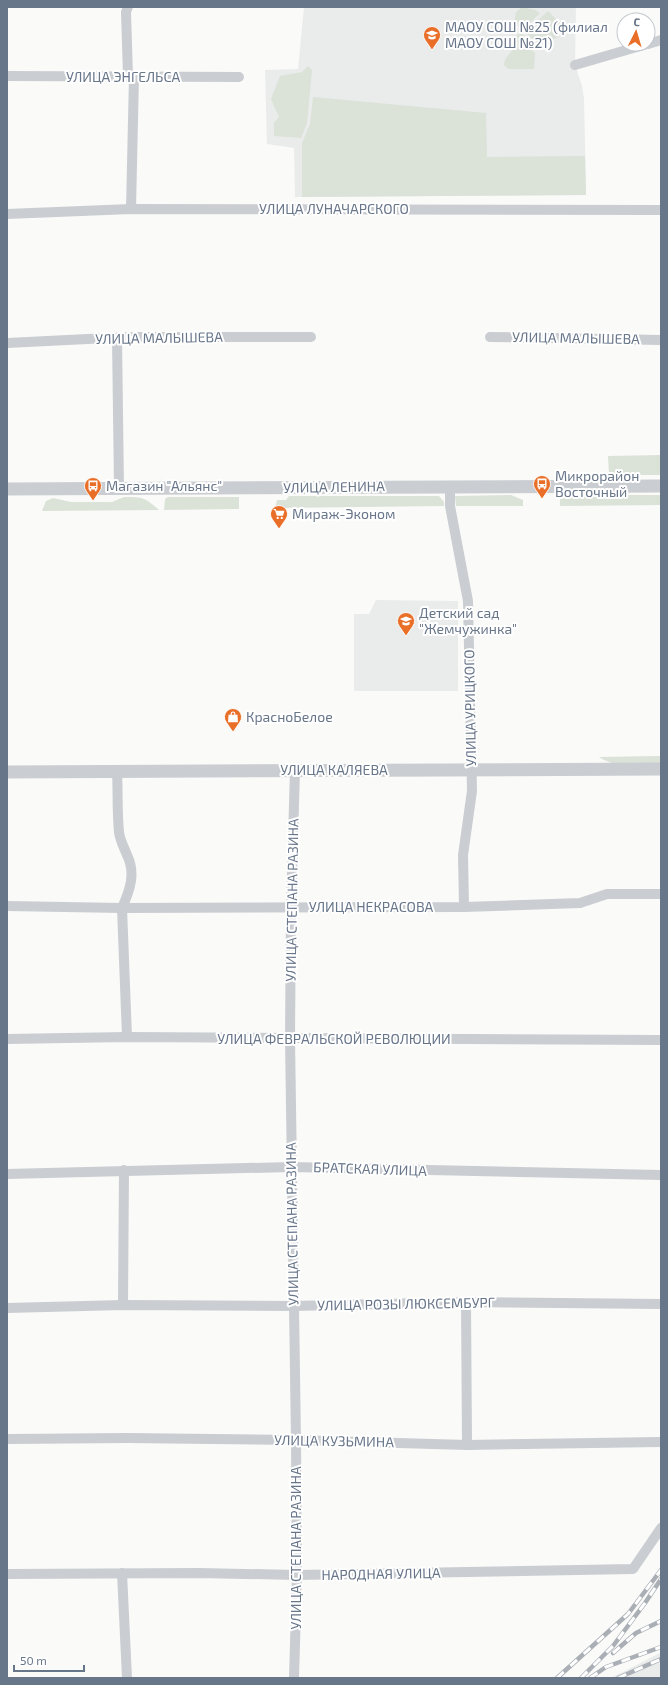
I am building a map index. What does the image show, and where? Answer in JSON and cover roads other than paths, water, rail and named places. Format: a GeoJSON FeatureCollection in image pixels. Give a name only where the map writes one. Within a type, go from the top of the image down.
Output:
{"type":"FeatureCollection","features":[{"type":"Feature","properties":{"kind":"street"},"geometry":{"type":"LineString","coordinates":[[128,7],[126,12],[131,76],[131,208]]}},
{"type":"Feature","properties":{"kind":"street"},"geometry":{"type":"LineString","coordinates":[[575,65],[620,52]]}},
{"type":"Feature","properties":{"kind":"street","name":"УЛИЦА ЭНГЕЛЬСА"},"geometry":{"type":"LineString","coordinates":[[7,76],[239,77]]}},
{"type":"Feature","properties":{"kind":"street","name":"УЛИЦА ЛУНАЧАРСКОГО"},"geometry":{"type":"LineString","coordinates":[[7,214],[131,208],[661,210]]}},
{"type":"Feature","properties":{"kind":"street","name":"УЛИЦА МАЛЫШЕВА"},"geometry":{"type":"LineString","coordinates":[[7,343],[118,338],[311,337]]}},
{"type":"Feature","properties":{"kind":"street","name":"УЛИЦА МАЛЫШЕВА"},"geometry":{"type":"LineString","coordinates":[[490,337],[661,340]]}},
{"type":"Feature","properties":{"kind":"street"},"geometry":{"type":"LineString","coordinates":[[118,338],[119,489]]}},
{"type":"Feature","properties":{"kind":"street","name":"УЛИЦА УРИЦКОГО"},"geometry":{"type":"LineString","coordinates":[[450,486],[450,506],[468,601],[472,791],[463,855],[464,908]]}},
{"type":"Feature","properties":{"kind":"street","name":"УЛИЦА ЛЕНИНА"},"geometry":{"type":"LineString","coordinates":[[7,489],[661,486]]}},
{"type":"Feature","properties":{"kind":"street","name":"УЛИЦА КАЛЯЕВА"},"geometry":{"type":"LineString","coordinates":[[7,772],[117,770],[661,769]]}},
{"type":"Feature","properties":{"kind":"street"},"geometry":{"type":"LineString","coordinates":[[117,770],[119,833],[132,871],[130,889],[122,908],[127,1037]]}},
{"type":"Feature","properties":{"kind":"street","name":"УЛИЦА СТЕПАНА РАЗИНА"},"geometry":{"type":"LineString","coordinates":[[294,1678],[297,1575],[290,1039],[291,907],[295,770]]}},
{"type":"Feature","properties":{"kind":"street","name":"УЛИЦА НЕКРАСОВА"},"geometry":{"type":"LineString","coordinates":[[7,906],[122,908],[464,908],[580,903],[607,894],[661,894]]}},
{"type":"Feature","properties":{"kind":"street","name":"УЛИЦА ФЕВРАЛЬСКОЙ РЕВОЛЮЦИИ"},"geometry":{"type":"LineString","coordinates":[[7,1039],[127,1037],[661,1040]]}},
{"type":"Feature","properties":{"kind":"street","name":"БРАТСКАЯ УЛИЦА"},"geometry":{"type":"LineString","coordinates":[[7,1174],[291,1167],[661,1175]]}},
{"type":"Feature","properties":{"kind":"street"},"geometry":{"type":"LineString","coordinates":[[123,1305],[124,1170]]}},
{"type":"Feature","properties":{"kind":"street"},"geometry":{"type":"LineString","coordinates":[[466,1302],[467,1444]]}},
{"type":"Feature","properties":{"kind":"street","name":"УЛИЦА РОЗЫ ЛЮКСЕМБУРГ"},"geometry":{"type":"LineString","coordinates":[[7,1308],[123,1305],[293,1306],[466,1302],[661,1304]]}},
{"type":"Feature","properties":{"kind":"street","name":"УЛИЦА КУЗЬМИНА"},"geometry":{"type":"LineString","coordinates":[[7,1439],[135,1438],[467,1444],[661,1442]]}},
{"type":"Feature","properties":{"kind":"street","name":"НАРОДНАЯ УЛИЦА"},"geometry":{"type":"LineString","coordinates":[[7,1574],[122,1573],[297,1575],[633,1569],[661,1528]]}},
{"type":"Feature","properties":{"kind":"street"},"geometry":{"type":"LineString","coordinates":[[122,1573],[127,1678]]}},
{"type":"Feature","properties":{"kind":"railway"},"geometry":{"type":"LineString","coordinates":[[557,1678],[628,1614],[661,1570]]}},
{"type":"Feature","properties":{"kind":"railway"},"geometry":{"type":"LineString","coordinates":[[581,1678],[613,1646],[661,1579]]}},
{"type":"Feature","properties":{"kind":"railway"},"geometry":{"type":"LineString","coordinates":[[613,1653],[636,1633],[661,1621]]}},
{"type":"Feature","properties":{"kind":"railway"},"geometry":{"type":"LineString","coordinates":[[590,1678],[606,1667],[661,1647]]}},
{"type":"Feature","properties":{"kind":"railway"},"geometry":{"type":"LineString","coordinates":[[618,1678],[661,1659]]}},
{"type":"Feature","properties":{"kind":"place","name":"МАОУ СОШ №25 (филиал МАОУ СОШ №21)"},"geometry":{"type":"Point","coordinates":[432,50]}},
{"type":"Feature","properties":{"kind":"place","name":"Микрорайон Восточный"},"geometry":{"type":"Point","coordinates":[542,499]}},
{"type":"Feature","properties":{"kind":"place","name":"Магазин \"Альянс\""},"geometry":{"type":"Point","coordinates":[93,501]}},
{"type":"Feature","properties":{"kind":"place","name":"Мираж-Эконом"},"geometry":{"type":"Point","coordinates":[279,529]}},
{"type":"Feature","properties":{"kind":"place","name":"Детский сад \"Жемчужинка\""},"geometry":{"type":"Point","coordinates":[406,636]}},
{"type":"Feature","properties":{"kind":"place","name":"КрасноБелое"},"geometry":{"type":"Point","coordinates":[233,732]}}]}
